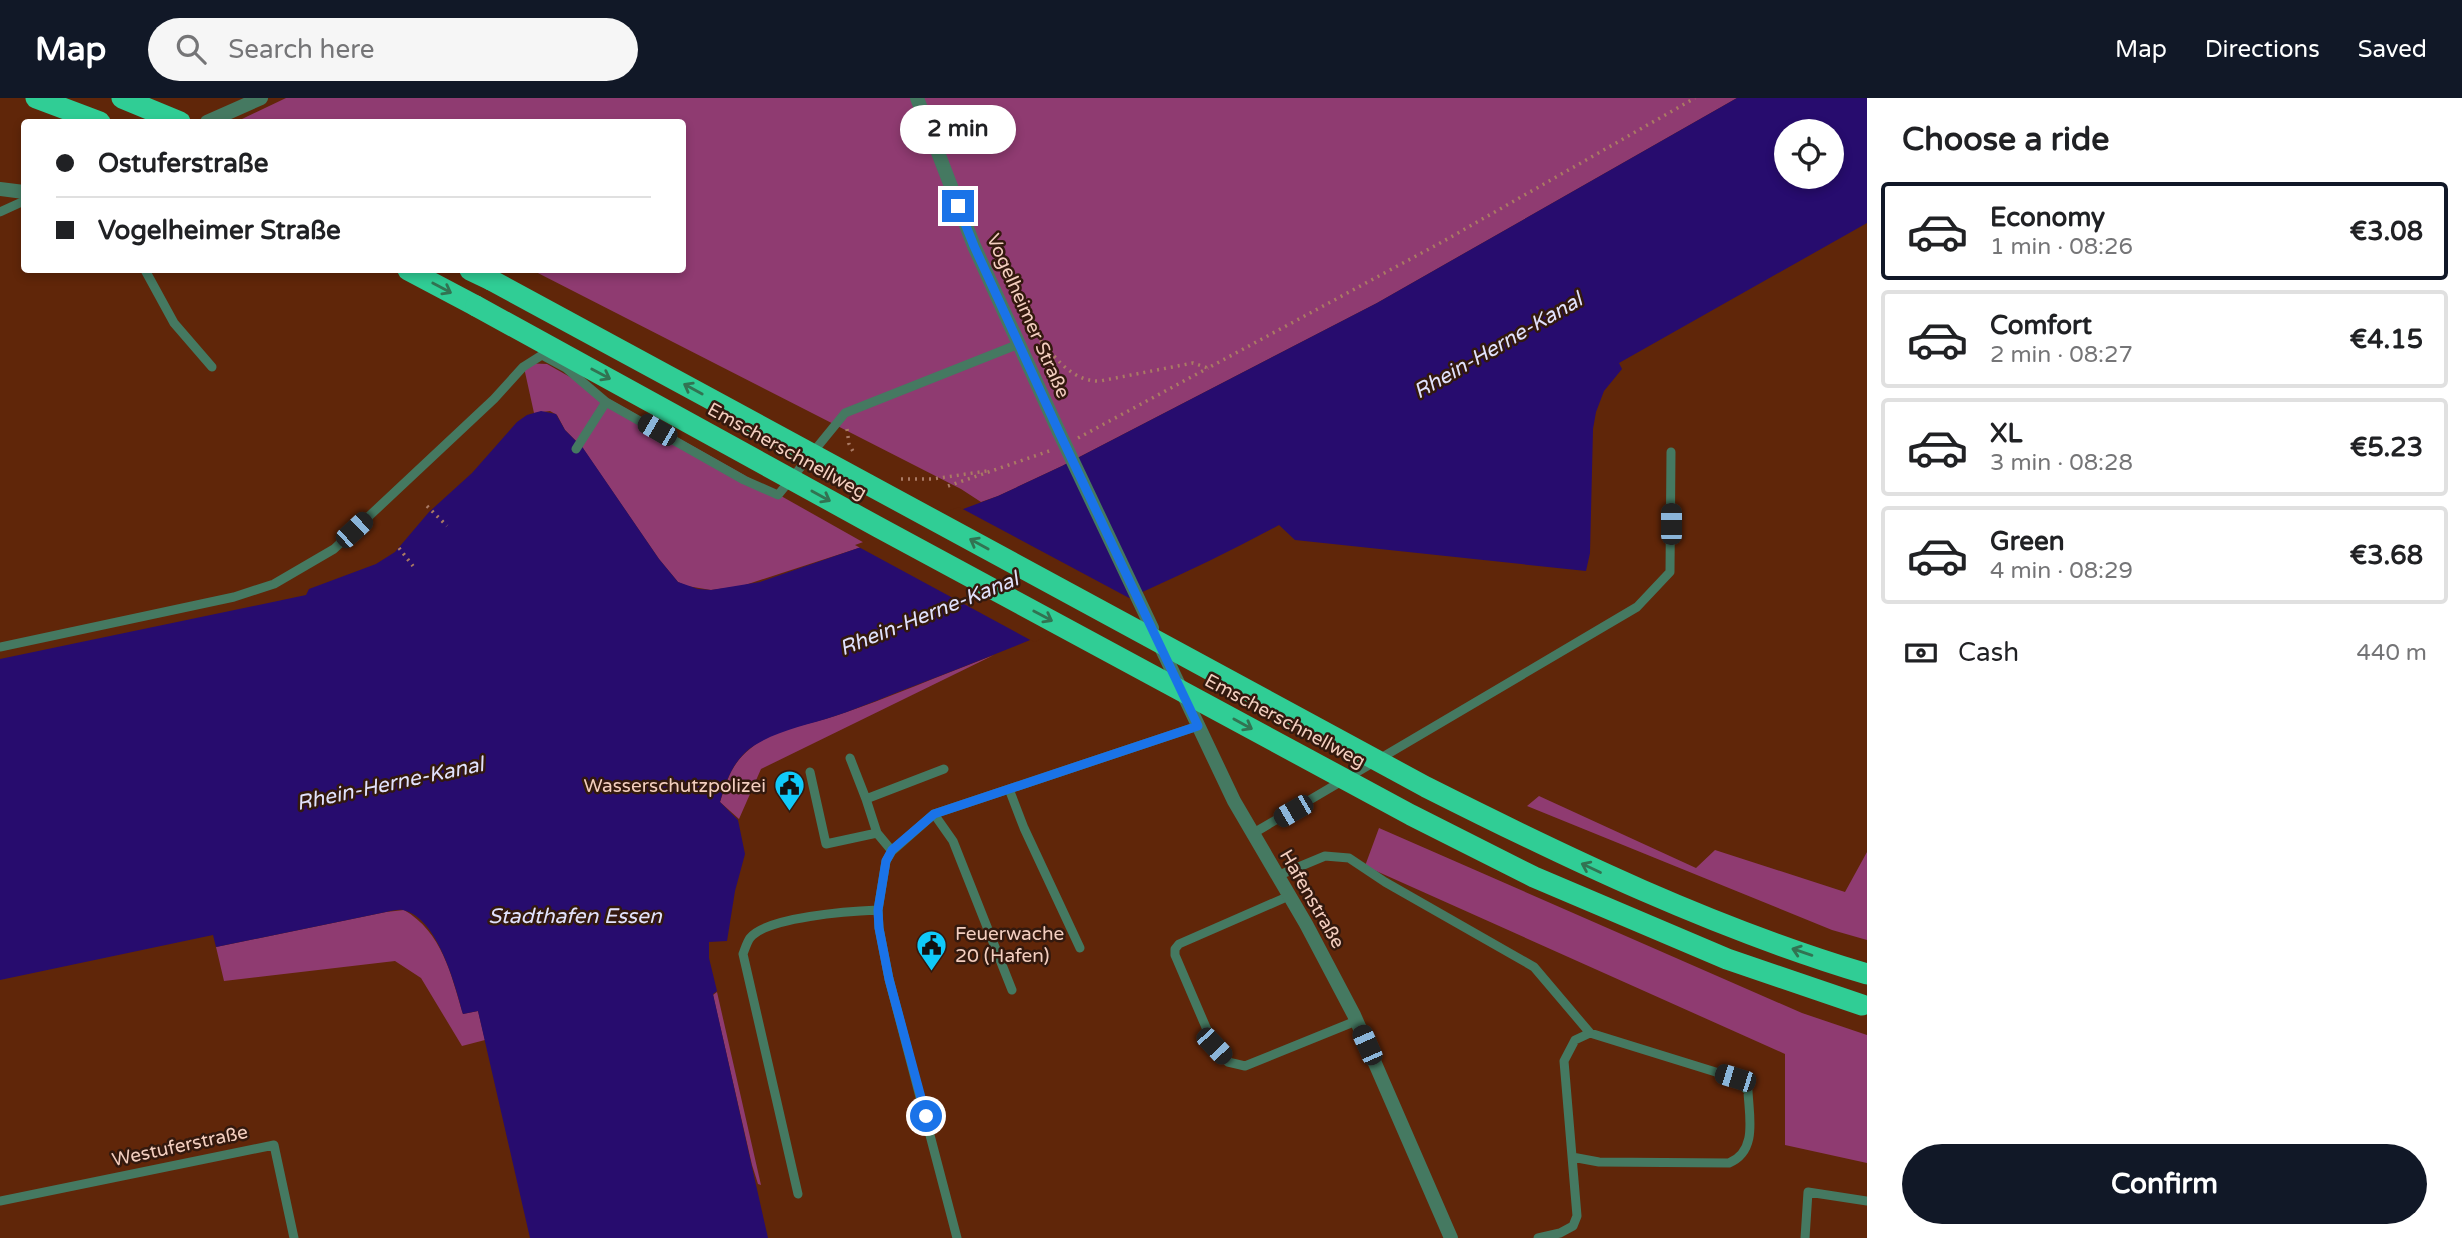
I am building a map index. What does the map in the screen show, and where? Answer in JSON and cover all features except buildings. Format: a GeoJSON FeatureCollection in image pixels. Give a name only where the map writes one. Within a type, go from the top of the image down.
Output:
{"type":"FeatureCollection","features":[{"type":"Feature","properties":{"kind":"highway"},"geometry":{"type":"LineString","coordinates":[[36,98],[92,119]]}},
{"type":"Feature","properties":{"kind":"highway"},"geometry":{"type":"LineString","coordinates":[[122,98],[173,119]]}},
{"type":"Feature","properties":{"kind":"highway","name":"Emscherschnellweg"},"geometry":{"type":"LineString","coordinates":[[414,273],[1411,815],[1534,877],[1727,959],[1865,1006]]}},
{"type":"Feature","properties":{"kind":"highway","name":"Emscherschnellweg"},"geometry":{"type":"LineString","coordinates":[[476,273],[1426,787],[1520,835],[1735,929],[1867,974]]}},
{"type":"Feature","properties":{"kind":"street"},"geometry":{"type":"LineString","coordinates":[[214,119],[261,98]]}},
{"type":"Feature","properties":{"kind":"street","name":"Vogelheimer Straße"},"geometry":{"type":"LineString","coordinates":[[917,98],[974,246],[1063,440]]}},
{"type":"Feature","properties":{"kind":"street"},"geometry":{"type":"LineString","coordinates":[[0,189],[21,192]]}},
{"type":"Feature","properties":{"kind":"street","name":"Hafenstraße"},"geometry":{"type":"LineString","coordinates":[[1063,440],[1252,834],[1289,896],[1356,1021],[1451,1238]]}},
{"type":"Feature","properties":{"kind":"lane"},"geometry":{"type":"LineString","coordinates":[[0,212],[21,202]]}},
{"type":"Feature","properties":{"kind":"lane"},"geometry":{"type":"LineString","coordinates":[[147,273],[174,323],[212,367]]}},
{"type":"Feature","properties":{"kind":"lane"},"geometry":{"type":"LineString","coordinates":[[0,647],[234,597],[274,584],[310,565],[334,549],[494,399],[523,367],[542,355],[566,369],[606,402],[744,480],[778,495],[845,413],[1019,344]]}},
{"type":"Feature","properties":{"kind":"lane"},"geometry":{"type":"LineString","coordinates":[[576,449],[606,402]]}},
{"type":"Feature","properties":{"kind":"lane"},"geometry":{"type":"LineString","coordinates":[[1252,834],[1637,607],[1670,572],[1671,452]]}},
{"type":"Feature","properties":{"kind":"lane"},"geometry":{"type":"LineString","coordinates":[[957,1238],[889,979],[879,928],[878,910],[886,861],[892,850],[934,814],[1198,726]]}},
{"type":"Feature","properties":{"kind":"lane"},"geometry":{"type":"LineString","coordinates":[[850,758],[877,833],[892,850]]}},
{"type":"Feature","properties":{"kind":"lane"},"geometry":{"type":"LineString","coordinates":[[866,799],[944,769]]}},
{"type":"Feature","properties":{"kind":"lane"},"geometry":{"type":"LineString","coordinates":[[810,772],[826,844],[877,833]]}},
{"type":"Feature","properties":{"kind":"lane"},"geometry":{"type":"LineString","coordinates":[[1010,789],[1024,828],[1080,948]]}},
{"type":"Feature","properties":{"kind":"lane"},"geometry":{"type":"LineString","coordinates":[[934,814],[953,841],[1012,989]]}},
{"type":"Feature","properties":{"kind":"lane"},"geometry":{"type":"LineString","coordinates":[[1277,876],[1325,856],[1349,858],[1385,882],[1534,967],[1590,1033],[1735,1078],[1748,1091],[1750,1131],[1747,1149],[1737,1160],[1729,1163],[1600,1162],[1572,1157]]}},
{"type":"Feature","properties":{"kind":"lane"},"geometry":{"type":"LineString","coordinates":[[1289,896],[1179,944],[1175,949],[1175,955],[1214,1046],[1228,1062],[1245,1066],[1356,1021]]}},
{"type":"Feature","properties":{"kind":"lane"},"geometry":{"type":"LineString","coordinates":[[798,1194],[743,954],[750,937],[766,927],[806,917],[878,910]]}},
{"type":"Feature","properties":{"kind":"lane"},"geometry":{"type":"LineString","coordinates":[[1538,1238],[1560,1233],[1573,1226],[1577,1216],[1564,1061],[1575,1040],[1590,1033]]}},
{"type":"Feature","properties":{"kind":"lane","name":"Westuferstraße"},"geometry":{"type":"LineString","coordinates":[[0,1201],[274,1145],[294,1238]]}},
{"type":"Feature","properties":{"kind":"lane"},"geometry":{"type":"LineString","coordinates":[[1805,1238],[1808,1192],[1867,1201]]}},
{"type":"Feature","properties":{"kind":"path"},"geometry":{"type":"LineString","coordinates":[[948,486],[999,469],[1063,440],[1208,368],[1454,235],[1695,98]]}},
{"type":"Feature","properties":{"kind":"path"},"geometry":{"type":"LineString","coordinates":[[1042,341],[1072,374],[1086,380],[1100,380],[1193,363],[1208,368]]}},
{"type":"Feature","properties":{"kind":"path"},"geometry":{"type":"LineString","coordinates":[[845,413],[849,444],[860,461]]}},
{"type":"Feature","properties":{"kind":"path"},"geometry":{"type":"LineString","coordinates":[[899,479],[932,479],[999,469]]}},
{"type":"Feature","properties":{"kind":"path"},"geometry":{"type":"LineString","coordinates":[[427,506],[447,526]]}},
{"type":"Feature","properties":{"kind":"path"},"geometry":{"type":"LineString","coordinates":[[398,548],[412,566]]}},
{"type":"Feature","properties":{"kind":"shaded area"},"geometry":{"type":"Polygon","coordinates":[[[286,98],[1737,98],[1377,303],[1062,466],[981,502],[961,489],[538,273],[686,273],[686,119],[242,119],[286,98]]]}},
{"type":"Feature","properties":{"kind":"shaded area"},"geometry":{"type":"Polygon","coordinates":[[[523,363],[547,364],[868,545],[742,586],[711,590],[678,582],[659,559],[582,447],[565,430],[557,415],[550,411],[534,413],[523,363]]]}},
{"type":"Feature","properties":{"kind":"shaded area"},"geometry":{"type":"Polygon","coordinates":[[[994,655],[761,769],[739,819],[720,802],[738,760],[770,736],[855,709],[994,655]]]}},
{"type":"Feature","properties":{"kind":"shaded area"},"geometry":{"type":"Polygon","coordinates":[[[1539,796],[1696,868],[1715,850],[1845,892],[1867,852],[1867,940],[1832,930],[1527,806],[1539,796]]]}},
{"type":"Feature","properties":{"kind":"shaded area"},"geometry":{"type":"Polygon","coordinates":[[[1379,828],[1802,1013],[1867,1035],[1867,1163],[1785,1145],[1785,1054],[1365,866],[1379,828]]]}},
{"type":"Feature","properties":{"kind":"shaded area"},"geometry":{"type":"Polygon","coordinates":[[[404,910],[428,930],[436,942],[449,969],[463,1014],[478,1011],[485,1040],[462,1046],[421,978],[395,961],[224,981],[216,947],[404,910]]]}},
{"type":"Feature","properties":{"kind":"shaded area"},"geometry":{"type":"Polygon","coordinates":[[[717,992],[761,1185],[758,1184],[752,1165],[713,995],[717,992]]]}},
{"type":"Feature","properties":{"kind":"water"},"geometry":{"type":"Polygon","coordinates":[[[1737,98],[1867,98],[1867,223],[1619,363],[1622,369],[1604,391],[1593,429],[1590,553],[1586,571],[1295,540],[1279,525],[1236,548],[1102,610],[856,709],[774,735],[742,756],[728,778],[720,802],[738,820],[745,854],[735,891],[727,941],[709,942],[709,958],[717,991],[713,994],[768,1238],[530,1238],[478,1011],[463,1014],[450,970],[435,939],[415,916],[403,910],[216,947],[213,935],[0,980],[0,659],[306,595],[309,589],[376,564],[395,552],[429,512],[472,473],[517,422],[527,415],[541,411],[556,414],[565,430],[583,448],[659,559],[678,582],[698,589],[711,590],[760,582],[998,496],[1062,466],[1377,303],[1737,98]]]}},
{"type":"Feature","properties":{"kind":"pier"},"geometry":{"type":"Polygon","coordinates":[[[959,507],[1131,599],[1034,642],[855,545],[959,507]]]}},
{"type":"Feature","properties":{"kind":"place","name":"Wasserschutzpolizei"},"geometry":{"type":"Point","coordinates":[789,813]}},
{"type":"Feature","properties":{"kind":"place","name":"Feuerwache 20 (Hafen)"},"geometry":{"type":"Point","coordinates":[932,972]}},
{"type":"Feature","properties":{"kind":"route"},"geometry":{"type":"LineString","coordinates":[[926,1116],[889,979],[879,928],[878,910],[886,861],[892,850],[934,814],[1198,726],[1059,432],[958,206]]}},
{"type":"Feature","properties":{"kind":"water label","name":"Rhein-Herne-Kanal"},"geometry":{"type":"Point","coordinates":[1498,346]}},
{"type":"Feature","properties":{"kind":"water label","name":"Rhein-Herne-Kanal"},"geometry":{"type":"Point","coordinates":[929,614]}},
{"type":"Feature","properties":{"kind":"water label","name":"Rhein-Herne-Kanal"},"geometry":{"type":"Point","coordinates":[390,784]}},
{"type":"Feature","properties":{"kind":"water label","name":"Stadthafen Essen"},"geometry":{"type":"Point","coordinates":[575,916]}}]}
